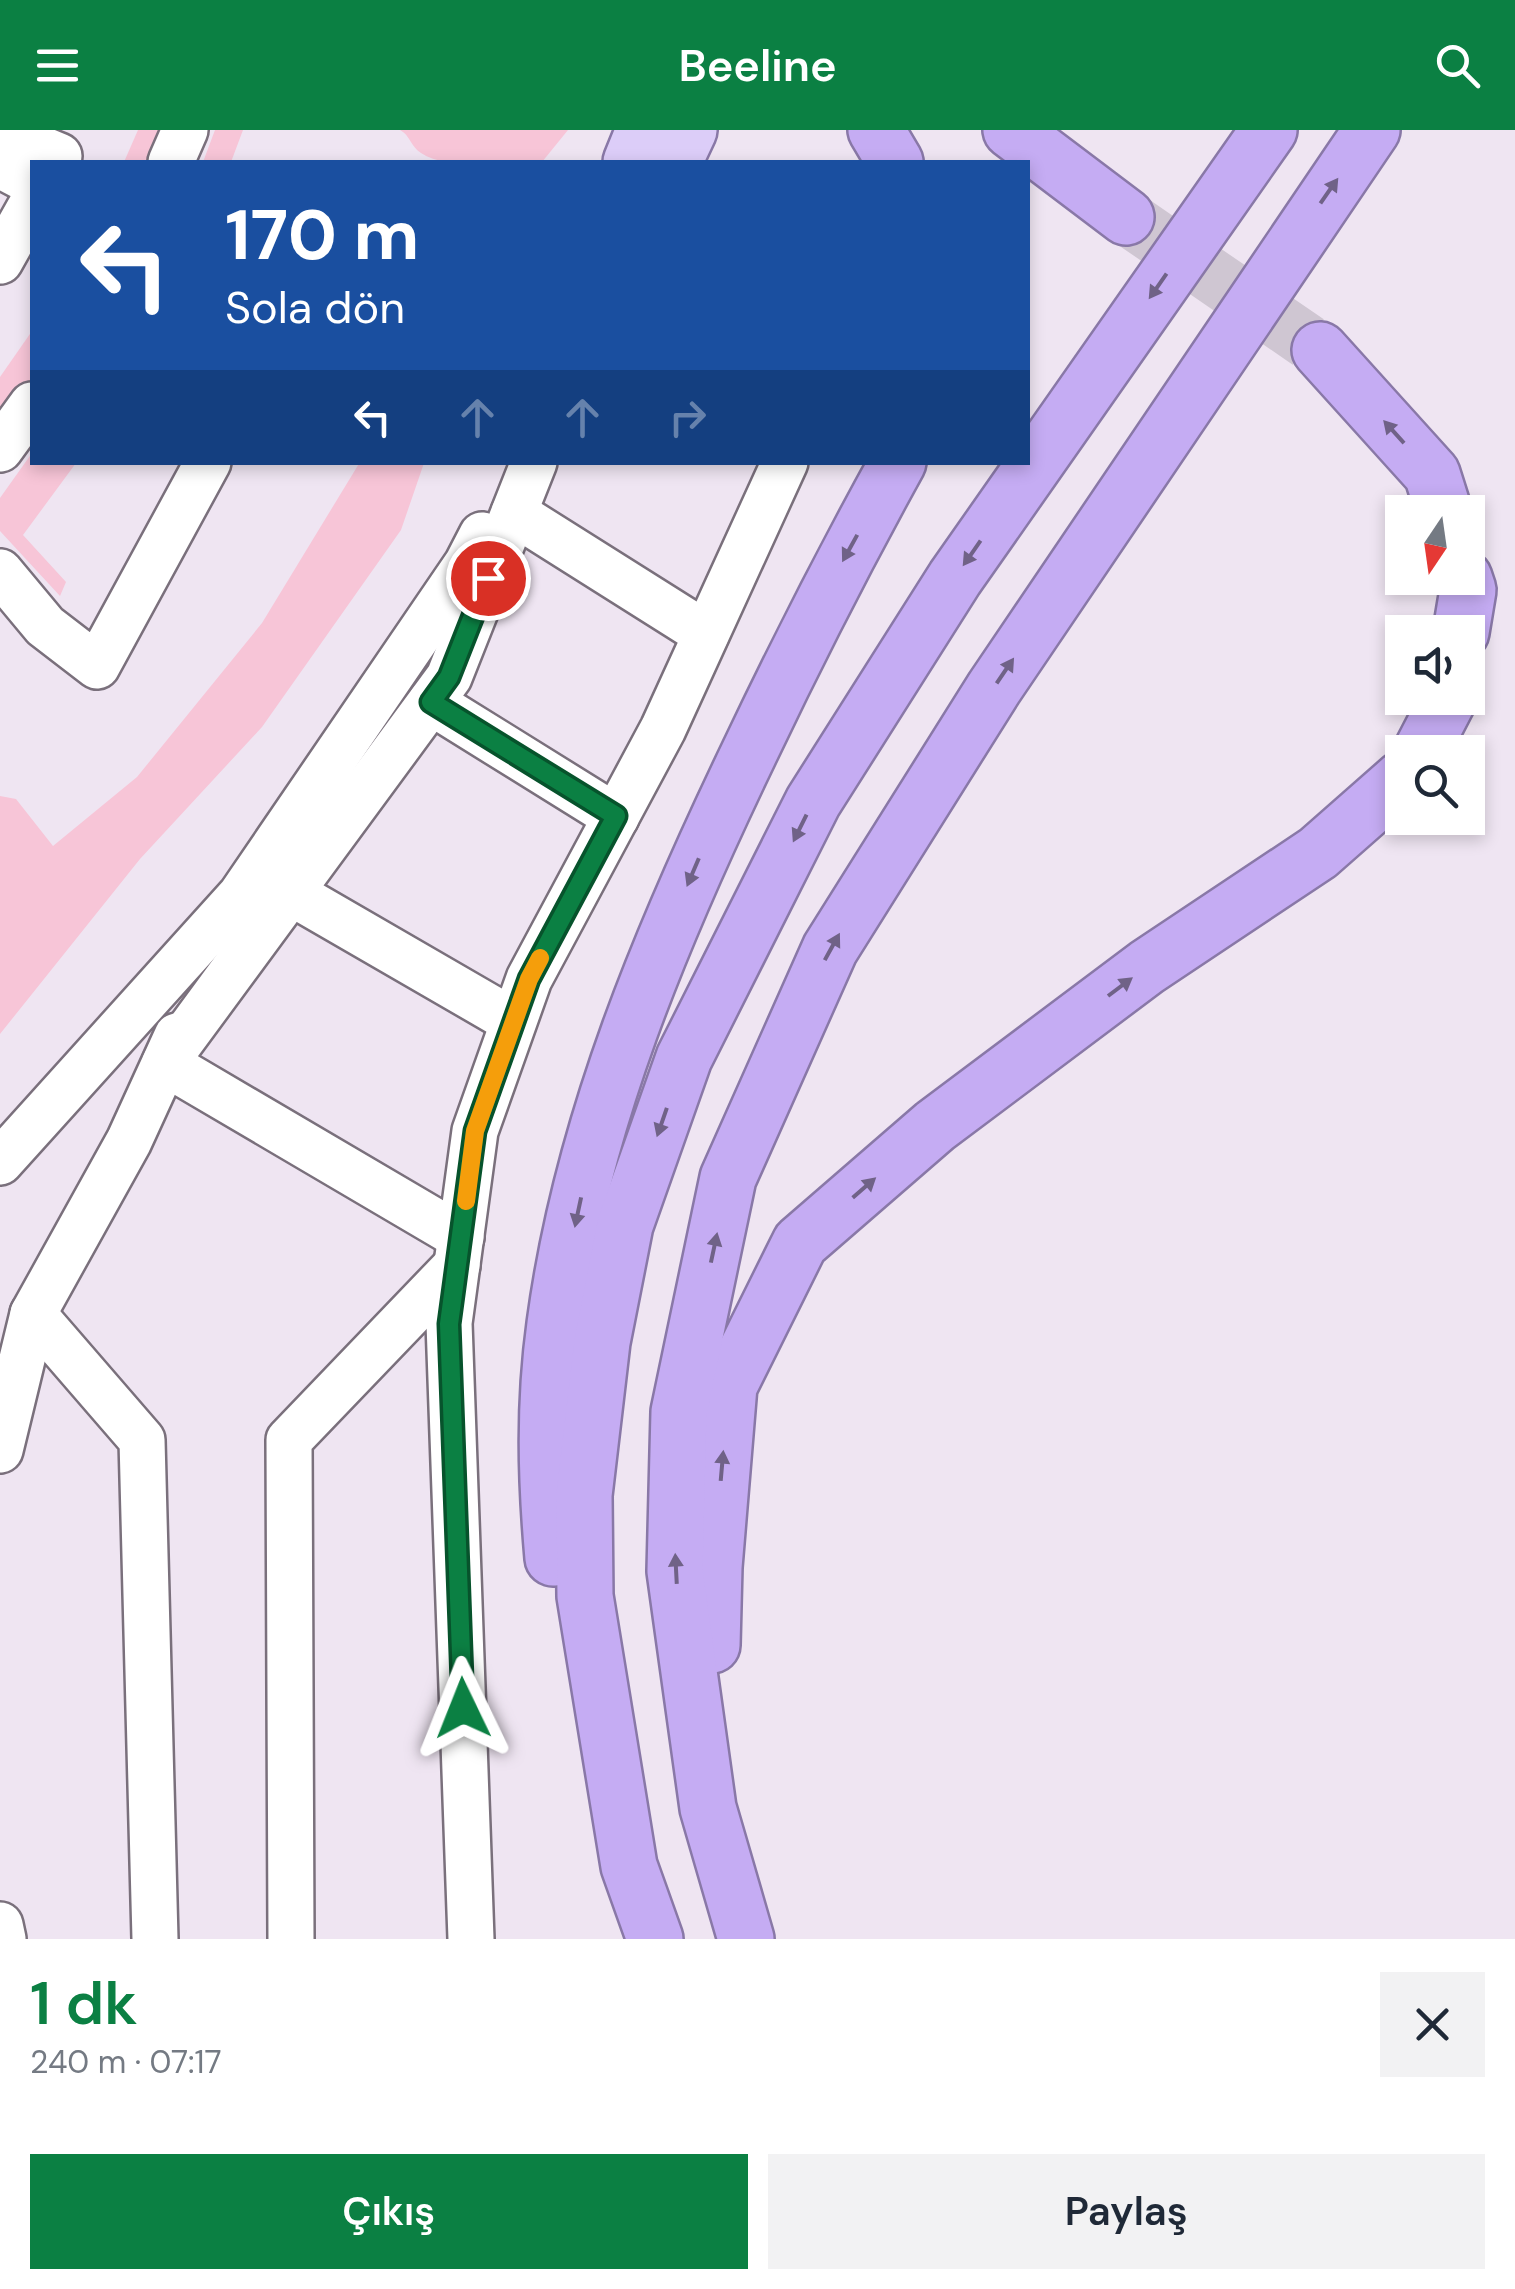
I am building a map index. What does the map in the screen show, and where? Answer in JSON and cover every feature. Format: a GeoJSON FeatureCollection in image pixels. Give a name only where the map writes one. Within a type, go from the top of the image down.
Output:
{"type":"FeatureCollection","features":[{"type":"Feature","properties":{"kind":"highway"},"geometry":{"type":"LineString","coordinates":[[876,130],[894,160]]}},
{"type":"Feature","properties":{"kind":"highway"},"geometry":{"type":"LineString","coordinates":[[1011,130],[1126,216],[1046,130]]}},
{"type":"Feature","properties":{"kind":"highway"},"geometry":{"type":"LineString","coordinates":[[630,1866],[586,1596],[584,1496],[602,1342],[625,1225],[684,1058],[823,786],[955,578],[1268,130]]}},
{"type":"Feature","properties":{"kind":"highway"},"geometry":{"type":"LineString","coordinates":[[746,1939],[708,1808],[675,1570],[680,1412],[728,1178],[830,949],[994,688],[1372,130]]}},
{"type":"Feature","properties":{"kind":"highway"},"geometry":{"type":"LineString","coordinates":[[1320,350],[1432,474],[1439,495]]}},
{"type":"Feature","properties":{"kind":"highway"},"geometry":{"type":"LineString","coordinates":[[655,1939],[630,1866],[555,1587],[545,1457],[555,1324],[588,1158],[636,1010],[724,805],[831,583],[896,465]]}},
{"type":"Feature","properties":{"kind":"highway"},"geometry":{"type":"LineString","coordinates":[[708,1808],[714,1567],[729,1386],[800,1243],[935,1126],[1147,967],[1318,853],[1385,794]]}},
{"type":"Feature","properties":{"kind":"main road"},"geometry":{"type":"LineString","coordinates":[[632,160],[644,130]]}},
{"type":"Feature","properties":{"kind":"main road"},"geometry":{"type":"LineString","coordinates":[[675,160],[689,130]]}},
{"type":"Feature","properties":{"kind":"street"},"geometry":{"type":"LineString","coordinates":[[173,160],[184,130]]}},
{"type":"Feature","properties":{"kind":"street"},"geometry":{"type":"LineString","coordinates":[[0,132],[30,180]]}},
{"type":"Feature","properties":{"kind":"street"},"geometry":{"type":"LineString","coordinates":[[0,165],[30,185]]}},
{"type":"Feature","properties":{"kind":"street"},"geometry":{"type":"LineString","coordinates":[[0,449],[30,409]]}},
{"type":"Feature","properties":{"kind":"street"},"geometry":{"type":"LineString","coordinates":[[0,572],[45,626],[97,666],[206,465]]}},
{"type":"Feature","properties":{"kind":"street"},"geometry":{"type":"LineString","coordinates":[[0,1162],[240,895],[467,564],[518,465]]}},
{"type":"Feature","properties":{"kind":"street"},"geometry":{"type":"LineString","coordinates":[[165,1063],[449,677],[533,465]]}},
{"type":"Feature","properties":{"kind":"street"},"geometry":{"type":"LineString","coordinates":[[472,1939],[449,1324],[475,1131],[529,979],[663,729],[783,465]]}},
{"type":"Feature","properties":{"kind":"street"},"geometry":{"type":"LineString","coordinates":[[514,513],[706,634]]}},
{"type":"Feature","properties":{"kind":"street"},"geometry":{"type":"LineString","coordinates":[[431,702],[616,816]]}},
{"type":"Feature","properties":{"kind":"street"},"geometry":{"type":"LineString","coordinates":[[290,892],[514,1021]]}},
{"type":"Feature","properties":{"kind":"street"},"geometry":{"type":"LineString","coordinates":[[0,1450],[33,1314],[129,1141],[240,895]]}},
{"type":"Feature","properties":{"kind":"street"},"geometry":{"type":"LineString","coordinates":[[165,1063],[459,1251]]}},
{"type":"Feature","properties":{"kind":"street"},"geometry":{"type":"LineString","coordinates":[[291,1939],[289,1440],[459,1251]]}},
{"type":"Feature","properties":{"kind":"street"},"geometry":{"type":"LineString","coordinates":[[33,1314],[142,1440],[155,1939]]}},
{"type":"Feature","properties":{"kind":"street"},"geometry":{"type":"LineString","coordinates":[[0,1925],[2,1939]]}},
{"type":"Feature","properties":{"kind":"shaded area"},"geometry":{"type":"Polygon","coordinates":[[[138,130],[164,130],[152,160],[125,160],[138,130]]]}},
{"type":"Feature","properties":{"kind":"shaded area"},"geometry":{"type":"Polygon","coordinates":[[[215,130],[243,130],[232,160],[204,160],[215,130]]]}},
{"type":"Feature","properties":{"kind":"shaded area"},"geometry":{"type":"Polygon","coordinates":[[[400,130],[568,130],[544,160],[438,160],[418,150],[400,130]]]}},
{"type":"Feature","properties":{"kind":"shaded area"},"geometry":{"type":"Polygon","coordinates":[[[30,334],[30,388],[0,426],[0,377],[30,334]]]}},
{"type":"Feature","properties":{"kind":"shaded area"},"geometry":{"type":"Polygon","coordinates":[[[30,456],[30,465],[75,465],[23,535],[66,582],[60,596],[0,531],[0,498],[30,456]]]}},
{"type":"Feature","properties":{"kind":"shaded area"},"geometry":{"type":"Polygon","coordinates":[[[358,465],[423,465],[401,530],[262,727],[140,859],[0,1034],[0,796],[16,799],[53,846],[137,777],[262,623],[358,465]]]}},
{"type":"Feature","properties":{"kind":"tunnel"},"geometry":{"type":"LineString","coordinates":[[1126,217],[1320,350]]}},
{"type":"Feature","properties":{"kind":"slow traffic"},"geometry":{"type":"LineString","coordinates":[[466,1201],[475,1131],[540,958]]}},
{"type":"Feature","properties":{"kind":"route"},"geometry":{"type":"LineString","coordinates":[[463,1708],[449,1324],[475,1131],[529,979],[616,816],[431,702],[449,677],[488,578]]}}]}
